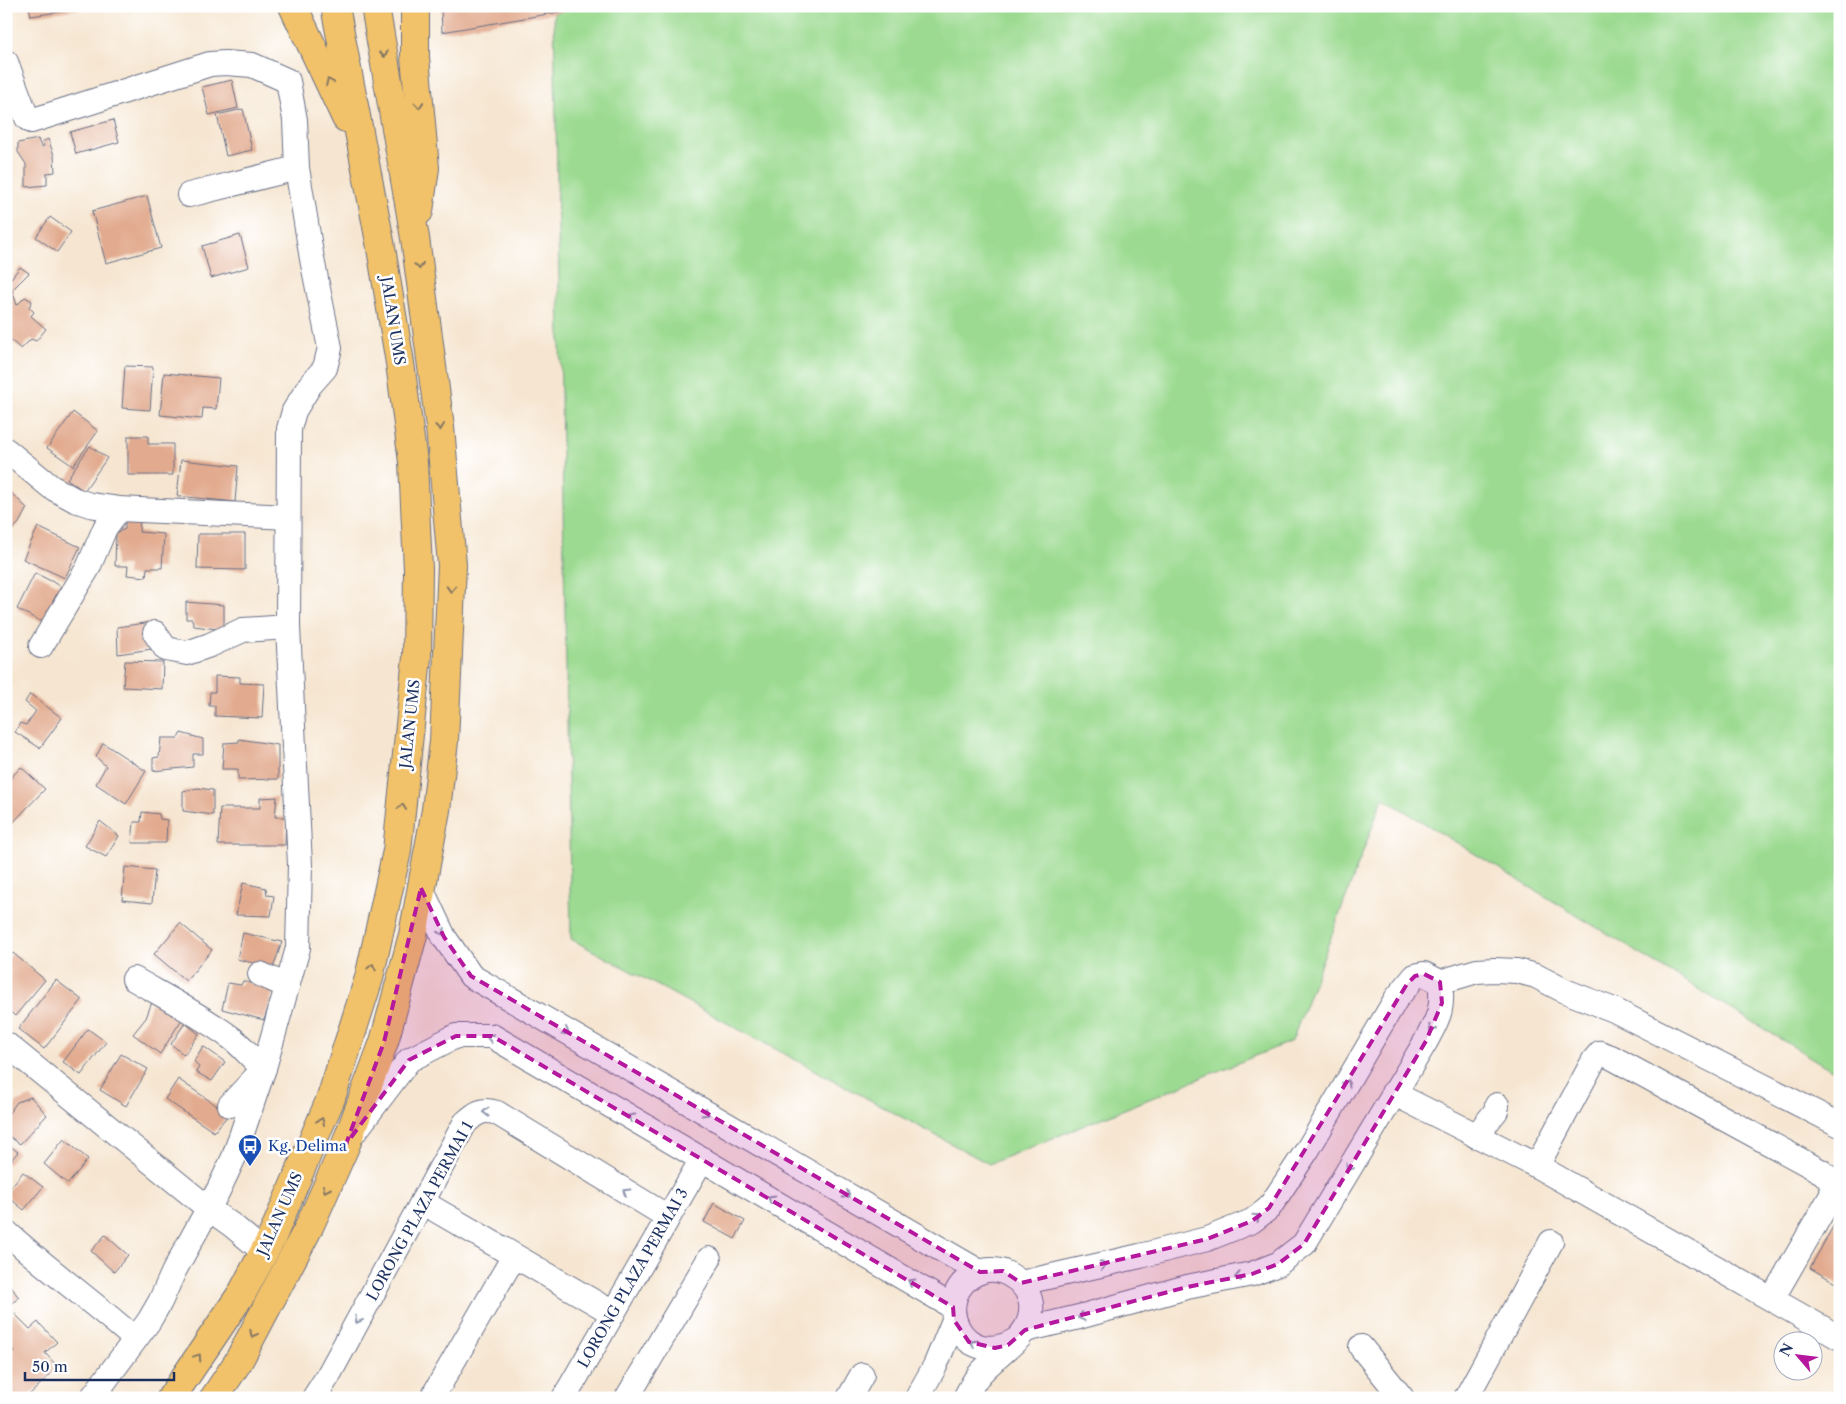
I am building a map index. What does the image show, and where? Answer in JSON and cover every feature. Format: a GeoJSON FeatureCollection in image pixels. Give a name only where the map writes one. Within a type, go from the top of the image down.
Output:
{"type":"FeatureCollection","features":[{"type":"Feature","properties":{"kind":"highway"},"geometry":{"type":"LineString","coordinates":[[293,6],[365,158]]}},
{"type":"Feature","properties":{"kind":"highway","name":"JALAN UMS"},"geometry":{"type":"LineString","coordinates":[[171,1398],[242,1293],[271,1239],[331,1098],[369,978],[397,851],[417,657],[418,569],[413,462],[400,363],[365,158],[335,6]]}},
{"type":"Feature","properties":{"kind":"highway","name":"JALAN UMS"},"geometry":{"type":"LineString","coordinates":[[214,1398],[238,1362],[309,1227],[346,1144],[384,1042],[413,935],[436,810],[444,740],[452,565],[440,427],[415,238],[375,6]]}},
{"type":"Feature","properties":{"kind":"highway"},"geometry":{"type":"LineString","coordinates":[[415,6],[415,57],[425,168],[415,238]]}},
{"type":"Feature","properties":{"kind":"street"},"geometry":{"type":"LineString","coordinates":[[6,62],[26,114],[31,121],[210,64],[252,65],[288,81],[295,120],[297,168],[312,259],[330,348],[325,368],[310,385],[294,411],[289,429],[288,627],[300,865],[298,948],[264,1068],[234,1157],[209,1209],[174,1271],[149,1322],[135,1338],[92,1398]]}},
{"type":"Feature","properties":{"kind":"street"},"geometry":{"type":"LineString","coordinates":[[189,195],[297,168]]}},
{"type":"Feature","properties":{"kind":"street"},"geometry":{"type":"LineString","coordinates":[[6,450],[52,487],[75,500],[90,504],[119,509],[288,517]]}},
{"type":"Feature","properties":{"kind":"street"},"geometry":{"type":"LineString","coordinates":[[41,646],[88,568],[105,528],[119,509]]}},
{"type":"Feature","properties":{"kind":"street"},"geometry":{"type":"LineString","coordinates":[[155,634],[166,648],[187,653],[210,646],[243,630],[288,627]]}},
{"type":"Feature","properties":{"kind":"street"},"geometry":{"type":"LineString","coordinates":[[421,888],[444,937],[471,976],[980,1272]]}},
{"type":"Feature","properties":{"kind":"street"},"geometry":{"type":"LineString","coordinates":[[1021,1283],[1207,1239],[1252,1221],[1269,1208],[1308,1149],[1406,984],[1415,976],[1424,974],[1440,982],[1478,971],[1517,970],[1536,976],[1565,991],[1614,1010],[1840,1125]]}},
{"type":"Feature","properties":{"kind":"street"},"geometry":{"type":"LineString","coordinates":[[260,974],[287,986]]}},
{"type":"Feature","properties":{"kind":"street"},"geometry":{"type":"LineString","coordinates":[[134,979],[203,1018],[232,1038],[264,1068]]}},
{"type":"Feature","properties":{"kind":"street"},"geometry":{"type":"LineString","coordinates":[[346,1144],[409,1060],[456,1036],[492,1036],[702,1159],[954,1313],[960,1332],[969,1342],[982,1347],[995,1348],[1008,1345],[1022,1334],[1079,1317],[1187,1287],[1252,1274],[1278,1264],[1304,1244],[1426,1041],[1439,1016],[1442,1002],[1440,982]]}},
{"type":"Feature","properties":{"kind":"street"},"geometry":{"type":"LineString","coordinates":[[6,1044],[264,1252]]}},
{"type":"Feature","properties":{"kind":"street"},"geometry":{"type":"LineString","coordinates":[[1537,1166],[1594,1060],[1600,1053],[1611,1057],[1822,1172],[1830,1179],[1832,1192],[1772,1299]]}},
{"type":"Feature","properties":{"kind":"street"},"geometry":{"type":"LineString","coordinates":[[230,1105],[264,1068]]}},
{"type":"Feature","properties":{"kind":"street"},"geometry":{"type":"LineString","coordinates":[[1393,1094],[1537,1166],[1840,1338]]}},
{"type":"Feature","properties":{"kind":"street"},"geometry":{"type":"LineString","coordinates":[[1476,1136],[1496,1111],[1496,1105]]}},
{"type":"Feature","properties":{"kind":"street","name":"LORONG PLAZA PERMAI 1"},"geometry":{"type":"LineString","coordinates":[[314,1398],[328,1376],[465,1123],[476,1112],[489,1110],[497,1113],[668,1217]]}},
{"type":"Feature","properties":{"kind":"street","name":"LORONG PLAZA PERMAI 3"},"geometry":{"type":"LineString","coordinates":[[564,1398],[702,1159]]}},
{"type":"Feature","properties":{"kind":"street"},"geometry":{"type":"LineString","coordinates":[[422,1202],[613,1313]]}},
{"type":"Feature","properties":{"kind":"street"},"geometry":{"type":"LineString","coordinates":[[6,1232],[34,1257],[104,1311],[135,1338]]}},
{"type":"Feature","properties":{"kind":"street"},"geometry":{"type":"LineString","coordinates":[[1466,1398],[1551,1242]]}},
{"type":"Feature","properties":{"kind":"street"},"geometry":{"type":"LineString","coordinates":[[432,1398],[514,1256]]}},
{"type":"Feature","properties":{"kind":"street"},"geometry":{"type":"LineString","coordinates":[[627,1398],[709,1259]]}},
{"type":"Feature","properties":{"kind":"street"},"geometry":{"type":"LineString","coordinates":[[916,1398],[935,1366],[954,1313],[955,1295],[961,1285],[970,1277],[980,1272],[991,1270],[1003,1271],[1021,1283],[1028,1293],[1031,1306],[1030,1319],[1022,1334],[978,1375],[965,1398]]}},
{"type":"Feature","properties":{"kind":"street"},"geometry":{"type":"LineString","coordinates":[[1361,1347],[1402,1398]]}},
{"type":"Feature","properties":{"kind":"street"},"geometry":{"type":"LineString","coordinates":[[849,1398],[862,1375]]}},
{"type":"Feature","properties":{"kind":"highlighted area"},"geometry":{"type":"Polygon","coordinates":[[[421,888],[444,937],[471,976],[980,1272],[1003,1271],[1021,1283],[1207,1239],[1252,1221],[1269,1208],[1407,984],[1415,976],[1424,974],[1440,982],[1442,1003],[1426,1041],[1304,1244],[1278,1264],[1252,1274],[1187,1287],[1025,1330],[1008,1345],[995,1348],[969,1342],[954,1320],[953,1307],[492,1036],[456,1036],[409,1060],[346,1144],[384,1042],[421,888]]]}},
{"type":"Feature","properties":{"kind":"green space"},"geometry":{"type":"Polygon","coordinates":[[[583,6],[1840,6],[1840,1075],[1383,798],[1292,1041],[989,1164],[571,939],[554,13],[583,6]]]}},
{"type":"Feature","properties":{"kind":"building"},"geometry":{"type":"Polygon","coordinates":[[[29,6],[79,6],[80,9],[31,16],[29,6]]]}},
{"type":"Feature","properties":{"kind":"building"},"geometry":{"type":"Polygon","coordinates":[[[441,6],[580,6],[580,7],[442,32],[441,6]]]}},
{"type":"Feature","properties":{"kind":"building"},"geometry":{"type":"Polygon","coordinates":[[[232,80],[238,108],[209,115],[202,87],[232,80]]]}},
{"type":"Feature","properties":{"kind":"building"},"geometry":{"type":"Polygon","coordinates":[[[243,109],[252,150],[226,156],[217,115],[243,109]]]}},
{"type":"Feature","properties":{"kind":"building"},"geometry":{"type":"Polygon","coordinates":[[[113,120],[119,142],[76,154],[70,132],[113,120]]]}},
{"type":"Feature","properties":{"kind":"building"},"geometry":{"type":"Polygon","coordinates":[[[38,139],[41,147],[44,146],[42,142],[48,139],[54,155],[55,172],[47,173],[47,185],[26,187],[26,164],[18,152],[18,143],[38,139]]]}},
{"type":"Feature","properties":{"kind":"building"},"geometry":{"type":"Polygon","coordinates":[[[147,196],[161,248],[106,263],[92,211],[147,196]]]}},
{"type":"Feature","properties":{"kind":"building"},"geometry":{"type":"Polygon","coordinates":[[[50,217],[71,232],[57,252],[36,237],[50,217]]]}},
{"type":"Feature","properties":{"kind":"building"},"geometry":{"type":"Polygon","coordinates":[[[240,235],[249,267],[211,278],[202,246],[240,235]]]}},
{"type":"Feature","properties":{"kind":"building"},"geometry":{"type":"Polygon","coordinates":[[[20,267],[29,273],[12,290],[17,305],[25,297],[32,301],[29,307],[34,312],[31,316],[46,329],[36,341],[31,339],[21,349],[6,336],[6,285],[20,267]]]}},
{"type":"Feature","properties":{"kind":"building"},"geometry":{"type":"Polygon","coordinates":[[[125,366],[153,367],[150,410],[122,408],[125,366]]]}},
{"type":"Feature","properties":{"kind":"building"},"geometry":{"type":"Polygon","coordinates":[[[164,373],[219,378],[216,409],[203,408],[202,419],[160,415],[164,373]]]}},
{"type":"Feature","properties":{"kind":"building"},"geometry":{"type":"Polygon","coordinates":[[[73,412],[98,431],[73,466],[47,448],[73,412]]]}},
{"type":"Feature","properties":{"kind":"building"},"geometry":{"type":"Polygon","coordinates":[[[128,436],[148,436],[148,444],[173,444],[173,475],[128,475],[128,436]]]}},
{"type":"Feature","properties":{"kind":"building"},"geometry":{"type":"Polygon","coordinates":[[[90,446],[107,458],[84,491],[67,479],[90,446]]]}},
{"type":"Feature","properties":{"kind":"building"},"geometry":{"type":"Polygon","coordinates":[[[181,460],[238,466],[235,502],[177,496],[181,460]]]}},
{"type":"Feature","properties":{"kind":"building"},"geometry":{"type":"Polygon","coordinates":[[[6,488],[27,508],[19,523],[6,536],[6,488]]]}},
{"type":"Feature","properties":{"kind":"building"},"geometry":{"type":"Polygon","coordinates":[[[125,520],[140,520],[139,532],[164,534],[162,568],[147,568],[146,577],[127,575],[128,566],[115,566],[116,533],[125,529],[125,520]]]}},
{"type":"Feature","properties":{"kind":"building"},"geometry":{"type":"Polygon","coordinates":[[[38,527],[80,547],[65,578],[23,559],[38,527]]]}},
{"type":"Feature","properties":{"kind":"building"},"geometry":{"type":"Polygon","coordinates":[[[198,534],[245,534],[245,570],[197,569],[198,534]]]}},
{"type":"Feature","properties":{"kind":"building"},"geometry":{"type":"Polygon","coordinates":[[[35,573],[61,586],[42,622],[17,609],[35,573]]]}},
{"type":"Feature","properties":{"kind":"building"},"geometry":{"type":"Polygon","coordinates":[[[186,602],[224,605],[224,630],[194,626],[192,619],[186,619],[186,602]]]}},
{"type":"Feature","properties":{"kind":"building"},"geometry":{"type":"Polygon","coordinates":[[[152,622],[152,649],[118,654],[117,627],[152,622]]]}},
{"type":"Feature","properties":{"kind":"building"},"geometry":{"type":"Polygon","coordinates":[[[125,661],[163,662],[162,689],[123,687],[125,661]]]}},
{"type":"Feature","properties":{"kind":"building"},"geometry":{"type":"Polygon","coordinates":[[[215,676],[240,677],[240,683],[264,684],[262,718],[215,716],[215,706],[209,706],[210,692],[215,692],[215,676]]]}},
{"type":"Feature","properties":{"kind":"building"},"geometry":{"type":"Polygon","coordinates":[[[30,694],[62,718],[40,748],[15,732],[20,723],[26,725],[36,711],[25,702],[30,694]]]}},
{"type":"Feature","properties":{"kind":"building"},"geometry":{"type":"Polygon","coordinates":[[[181,733],[203,739],[203,754],[193,754],[193,767],[153,771],[153,758],[159,757],[161,738],[178,738],[181,733]]]}},
{"type":"Feature","properties":{"kind":"building"},"geometry":{"type":"Polygon","coordinates":[[[239,739],[278,745],[278,779],[238,780],[238,769],[222,769],[224,743],[239,742],[239,739]]]}},
{"type":"Feature","properties":{"kind":"building"},"geometry":{"type":"Polygon","coordinates":[[[103,743],[146,771],[126,804],[96,784],[106,766],[96,757],[103,743]]]}},
{"type":"Feature","properties":{"kind":"building"},"geometry":{"type":"Polygon","coordinates":[[[21,767],[45,789],[6,830],[6,783],[21,767]]]}},
{"type":"Feature","properties":{"kind":"building"},"geometry":{"type":"Polygon","coordinates":[[[198,788],[213,790],[213,815],[183,811],[183,791],[198,788]]]}},
{"type":"Feature","properties":{"kind":"building"},"geometry":{"type":"Polygon","coordinates":[[[277,797],[275,817],[286,817],[285,845],[218,845],[220,808],[260,808],[260,798],[277,797]]]}},
{"type":"Feature","properties":{"kind":"building"},"geometry":{"type":"Polygon","coordinates":[[[142,812],[159,814],[160,819],[167,820],[166,843],[132,843],[134,822],[141,822],[142,812]]]}},
{"type":"Feature","properties":{"kind":"building"},"geometry":{"type":"Polygon","coordinates":[[[100,821],[119,836],[106,857],[85,846],[100,821]]]}},
{"type":"Feature","properties":{"kind":"building"},"geometry":{"type":"Polygon","coordinates":[[[125,867],[155,870],[152,903],[122,900],[125,867]]]}},
{"type":"Feature","properties":{"kind":"building"},"geometry":{"type":"Polygon","coordinates":[[[243,883],[266,888],[267,895],[274,896],[271,916],[236,915],[243,883]]]}},
{"type":"Feature","properties":{"kind":"building"},"geometry":{"type":"Polygon","coordinates":[[[180,923],[212,950],[186,981],[154,954],[180,923]]]}},
{"type":"Feature","properties":{"kind":"building"},"geometry":{"type":"Polygon","coordinates":[[[243,933],[282,942],[273,968],[237,959],[243,933]]]}},
{"type":"Feature","properties":{"kind":"building"},"geometry":{"type":"Polygon","coordinates":[[[13,953],[45,980],[15,1016],[6,1008],[6,960],[13,953]]]}},
{"type":"Feature","properties":{"kind":"building"},"geometry":{"type":"Polygon","coordinates":[[[56,980],[82,1000],[44,1049],[18,1029],[56,980]]]}},
{"type":"Feature","properties":{"kind":"building"},"geometry":{"type":"Polygon","coordinates":[[[243,981],[274,990],[264,1020],[222,1009],[228,983],[241,985],[243,981]]]}},
{"type":"Feature","properties":{"kind":"building"},"geometry":{"type":"Polygon","coordinates":[[[152,1002],[182,1019],[160,1054],[133,1034],[146,1018],[152,1002]]]}},
{"type":"Feature","properties":{"kind":"building"},"geometry":{"type":"Polygon","coordinates":[[[185,1023],[199,1034],[184,1055],[171,1044],[185,1023]]]}},
{"type":"Feature","properties":{"kind":"building"},"geometry":{"type":"Polygon","coordinates":[[[88,1029],[106,1042],[81,1075],[63,1062],[88,1029]]]}},
{"type":"Feature","properties":{"kind":"building"},"geometry":{"type":"Polygon","coordinates":[[[203,1046],[225,1062],[212,1081],[196,1072],[199,1067],[194,1061],[203,1046]]]}},
{"type":"Feature","properties":{"kind":"building"},"geometry":{"type":"Polygon","coordinates":[[[121,1054],[148,1069],[126,1106],[100,1090],[121,1054]]]}},
{"type":"Feature","properties":{"kind":"building"},"geometry":{"type":"Polygon","coordinates":[[[178,1079],[229,1114],[214,1132],[165,1099],[178,1079]]]}},
{"type":"Feature","properties":{"kind":"building"},"geometry":{"type":"Polygon","coordinates":[[[31,1097],[47,1115],[20,1144],[6,1134],[6,1117],[17,1102],[31,1097]]]}},
{"type":"Feature","properties":{"kind":"building"},"geometry":{"type":"Polygon","coordinates":[[[64,1139],[88,1159],[68,1184],[44,1164],[64,1139]]]}},
{"type":"Feature","properties":{"kind":"building"},"geometry":{"type":"Polygon","coordinates":[[[6,1143],[18,1152],[6,1166],[6,1143]]]}},
{"type":"Feature","properties":{"kind":"building"},"geometry":{"type":"Polygon","coordinates":[[[23,1172],[43,1187],[24,1210],[6,1195],[23,1172]]]}},
{"type":"Feature","properties":{"kind":"building"},"geometry":{"type":"Polygon","coordinates":[[[714,1203],[745,1221],[735,1239],[704,1222],[714,1203]]]}},
{"type":"Feature","properties":{"kind":"building"},"geometry":{"type":"Polygon","coordinates":[[[1840,1214],[1840,1285],[1810,1268],[1840,1214]]]}},
{"type":"Feature","properties":{"kind":"building"},"geometry":{"type":"Polygon","coordinates":[[[105,1235],[128,1255],[114,1272],[91,1251],[105,1235]]]}},
{"type":"Feature","properties":{"kind":"building"},"geometry":{"type":"Polygon","coordinates":[[[6,1279],[19,1298],[6,1307],[6,1279]]]}},
{"type":"Feature","properties":{"kind":"building"},"geometry":{"type":"Polygon","coordinates":[[[14,1313],[30,1329],[38,1322],[57,1342],[45,1353],[58,1367],[26,1398],[17,1398],[6,1387],[6,1358],[14,1351],[6,1342],[6,1321],[14,1313]]]}},
{"type":"Feature","properties":{"kind":"place","name":"Kg. Delima"},"geometry":{"type":"Point","coordinates":[250,1167]}}]}
